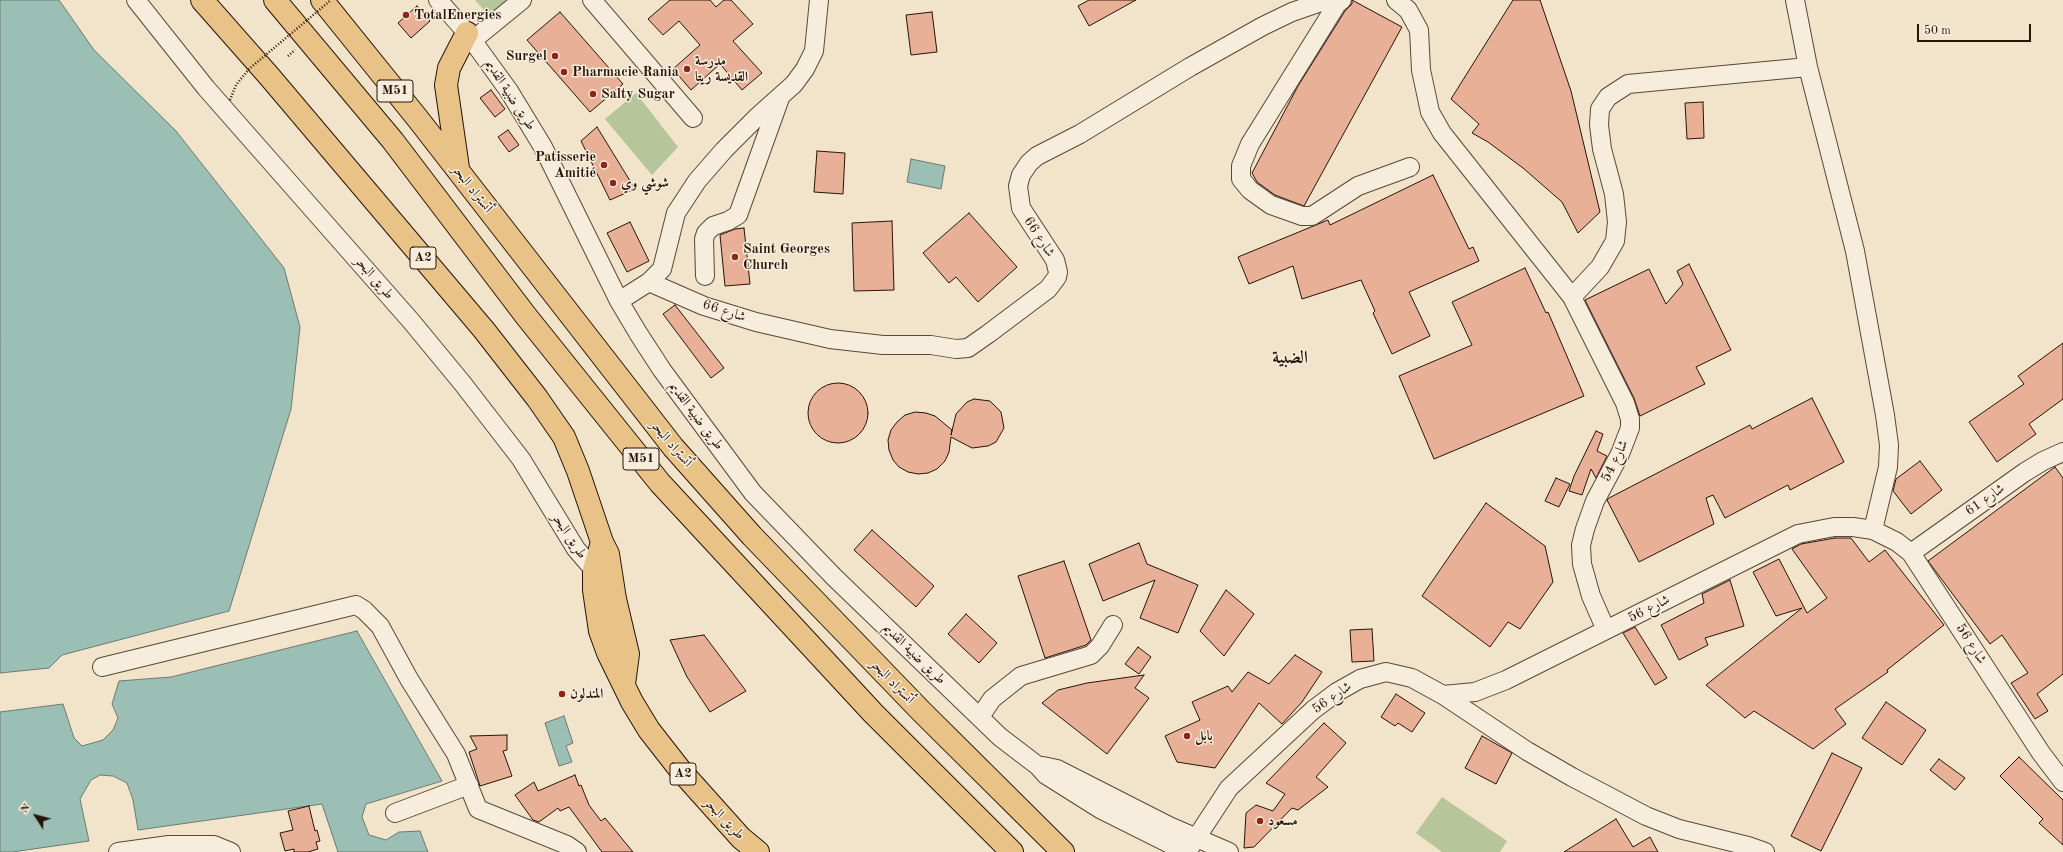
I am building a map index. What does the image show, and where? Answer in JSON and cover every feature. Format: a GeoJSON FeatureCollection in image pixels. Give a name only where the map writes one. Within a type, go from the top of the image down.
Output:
{"type":"FeatureCollection","features":[{"type":"Feature","properties":{"kind":"highway","name":"طريق البحر"},"geometry":{"type":"LineString","coordinates":[[202,0],[269,76],[484,330],[537,398],[564,437],[578,471],[602,542],[597,555],[602,572]]}},
{"type":"Feature","properties":{"kind":"highway","name":"M51"},"geometry":{"type":"LineString","coordinates":[[275,0],[393,141],[526,316],[660,483],[873,713],[1012,852]]}},
{"type":"Feature","properties":{"kind":"highway","name":"أتستراد البحر"},"geometry":{"type":"LineString","coordinates":[[322,0],[458,171],[609,368],[683,459],[752,536],[920,711],[1063,852]]}},
{"type":"Feature","properties":{"kind":"highway"},"geometry":{"type":"LineString","coordinates":[[458,171],[446,85],[449,68],[470,36]]}},
{"type":"Feature","properties":{"kind":"highway","name":"A2"},"geometry":{"type":"LineString","coordinates":[[602,572],[622,623],[628,654],[624,684]]}},
{"type":"Feature","properties":{"kind":"highway","name":"A2"},"geometry":{"type":"LineString","coordinates":[[602,572],[594,590],[600,631],[608,653],[624,684]]}},
{"type":"Feature","properties":{"kind":"highway"},"geometry":{"type":"LineString","coordinates":[[600,631],[622,623]]}},
{"type":"Feature","properties":{"kind":"highway","name":"طريق البحر"},"geometry":{"type":"LineString","coordinates":[[624,684],[632,702],[649,730],[681,771],[741,838],[758,852]]}},
{"type":"Feature","properties":{"kind":"street","name":"طريق البحر"},"geometry":{"type":"LineString","coordinates":[[136,0],[206,88],[412,321],[521,459],[576,549],[602,572]]}},
{"type":"Feature","properties":{"kind":"street","name":"طريق ضبية القديم"},"geometry":{"type":"LineString","coordinates":[[438,0],[470,36],[509,91],[543,148],[619,301],[662,370],[753,493],[834,576],[980,717],[1014,748],[1038,766],[1051,779],[1100,809],[1189,847],[1229,852]]}},
{"type":"Feature","properties":{"kind":"street"},"geometry":{"type":"LineString","coordinates":[[470,36],[522,0]]}},
{"type":"Feature","properties":{"kind":"street"},"geometry":{"type":"LineString","coordinates":[[592,0],[693,118]]}},
{"type":"Feature","properties":{"kind":"street"},"geometry":{"type":"LineString","coordinates":[[619,301],[649,282],[662,269],[676,213],[697,181],[724,150],[794,84],[805,69],[814,51],[819,0]]}},
{"type":"Feature","properties":{"kind":"street"},"geometry":{"type":"LineString","coordinates":[[1342,0],[1337,4],[1250,144],[1242,166],[1241,179],[1250,190],[1271,205],[1302,216],[1312,216],[1358,186],[1410,167]]}},
{"type":"Feature","properties":{"kind":"street","name":"شارع 54"},"geometry":{"type":"LineString","coordinates":[[1396,0],[1408,10],[1419,30],[1421,70],[1430,112],[1442,133],[1572,297],[1625,403],[1630,419],[1630,428],[1620,454],[1595,501],[1584,529],[1581,545],[1582,564],[1591,596],[1606,630]]}},
{"type":"Feature","properties":{"kind":"street"},"geometry":{"type":"LineString","coordinates":[[1795,0],[1808,68],[1855,251],[1885,415],[1889,445],[1888,467],[1873,530]]}},
{"type":"Feature","properties":{"kind":"street","name":"شارع 66"},"geometry":{"type":"LineString","coordinates":[[649,282],[704,306],[756,322],[830,339],[883,346],[931,345],[956,349],[968,348],[1048,289],[1057,277],[1058,272],[1055,260],[1020,208],[1018,186],[1021,175],[1029,163],[1037,156],[1080,134],[1190,67],[1263,26],[1292,12],[1321,2]]}},
{"type":"Feature","properties":{"kind":"street"},"geometry":{"type":"LineString","coordinates":[[1572,297],[1600,267],[1615,241],[1617,222],[1614,194],[1602,149],[1599,124],[1600,109],[1608,97],[1628,84],[1808,68]]}},
{"type":"Feature","properties":{"kind":"street"},"geometry":{"type":"LineString","coordinates":[[705,276],[704,239],[706,233],[713,226],[728,221],[738,215],[782,95]]}},
{"type":"Feature","properties":{"kind":"street","name":"شارع 61"},"geometry":{"type":"LineString","coordinates":[[1911,553],[2025,472],[2043,461],[2063,452]]}},
{"type":"Feature","properties":{"kind":"street","name":"شارع 56"},"geometry":{"type":"LineString","coordinates":[[1189,847],[1229,788],[1313,710],[1337,692],[1360,679],[1386,672],[1412,678],[1443,695],[1476,692],[1506,680],[1798,534],[1834,527],[1873,530],[1897,542],[1911,553],[2040,753],[2063,782]]}},
{"type":"Feature","properties":{"kind":"street"},"geometry":{"type":"LineString","coordinates":[[102,667],[356,605],[364,610],[380,626],[410,680],[456,754],[478,809],[567,844],[577,852]]}},
{"type":"Feature","properties":{"kind":"street"},"geometry":{"type":"LineString","coordinates":[[980,717],[992,699],[1021,676],[1091,655],[1100,646],[1113,626]]}},
{"type":"Feature","properties":{"kind":"street"},"geometry":{"type":"LineString","coordinates":[[1443,695],[1527,751],[1572,778],[1646,816],[1679,829],[1748,846],[1765,852]]}},
{"type":"Feature","properties":{"kind":"street"},"geometry":{"type":"LineString","coordinates":[[395,813],[469,786]]}},
{"type":"Feature","properties":{"kind":"street"},"geometry":{"type":"LineString","coordinates":[[118,852],[169,845],[214,845],[231,852]]}},
{"type":"Feature","properties":{"kind":"path"},"geometry":{"type":"LineString","coordinates":[[230,100],[236,85],[249,69],[331,0]]}},
{"type":"Feature","properties":{"kind":"green space"},"geometry":{"type":"Polygon","coordinates":[[[475,0],[508,0],[489,16],[475,0]]]}},
{"type":"Feature","properties":{"kind":"green space"},"geometry":{"type":"Polygon","coordinates":[[[636,93],[678,147],[652,175],[605,119],[636,93]]]}},
{"type":"Feature","properties":{"kind":"green space"},"geometry":{"type":"Polygon","coordinates":[[[1442,797],[1507,841],[1500,852],[1442,852],[1416,833],[1442,797]]]}},
{"type":"Feature","properties":{"kind":"water"},"geometry":{"type":"Polygon","coordinates":[[[0,0],[59,0],[94,50],[176,131],[284,268],[300,327],[291,409],[229,611],[62,655],[49,668],[0,673],[0,0]]]}},
{"type":"Feature","properties":{"kind":"water"},"geometry":{"type":"Polygon","coordinates":[[[911,159],[945,166],[941,189],[907,182],[911,159]]]}},
{"type":"Feature","properties":{"kind":"water"},"geometry":{"type":"Polygon","coordinates":[[[357,631],[442,781],[366,804],[362,817],[369,835],[386,840],[399,832],[420,831],[428,852],[338,852],[322,804],[138,830],[133,800],[127,783],[113,776],[100,775],[91,780],[80,799],[89,841],[12,852],[0,852],[0,712],[63,704],[74,738],[82,746],[103,740],[113,730],[118,718],[112,704],[119,681],[171,677],[357,631]]]}},
{"type":"Feature","properties":{"kind":"water"},"geometry":{"type":"Polygon","coordinates":[[[564,716],[573,743],[566,746],[572,762],[559,766],[545,723],[564,716]]]}},
{"type":"Feature","properties":{"kind":"building"},"geometry":{"type":"Polygon","coordinates":[[[670,0],[710,0],[716,7],[724,0],[731,0],[753,24],[733,41],[762,73],[742,90],[720,64],[691,90],[673,69],[700,45],[679,21],[663,35],[648,19],[670,0]]]}},
{"type":"Feature","properties":{"kind":"building"},"geometry":{"type":"Polygon","coordinates":[[[1089,0],[1136,0],[1089,26],[1078,6],[1089,0]]]}},
{"type":"Feature","properties":{"kind":"building"},"geometry":{"type":"Polygon","coordinates":[[[1352,0],[1402,27],[1304,206],[1275,195],[1257,182],[1252,173],[1298,86],[1345,11],[1352,4],[1352,0]]]}},
{"type":"Feature","properties":{"kind":"building"},"geometry":{"type":"Polygon","coordinates":[[[1513,0],[1540,0],[1571,91],[1600,212],[1578,233],[1562,202],[1523,168],[1488,142],[1472,133],[1479,124],[1451,99],[1513,0]]]}},
{"type":"Feature","properties":{"kind":"building"},"geometry":{"type":"Polygon","coordinates":[[[417,6],[430,21],[411,38],[398,23],[417,6]]]}},
{"type":"Feature","properties":{"kind":"building"},"geometry":{"type":"Polygon","coordinates":[[[560,12],[623,84],[590,112],[527,40],[560,12]]]}},
{"type":"Feature","properties":{"kind":"building"},"geometry":{"type":"Polygon","coordinates":[[[932,12],[937,52],[911,55],[906,15],[932,12]]]}},
{"type":"Feature","properties":{"kind":"building"},"geometry":{"type":"Polygon","coordinates":[[[491,90],[505,109],[495,117],[480,98],[491,90]]]}},
{"type":"Feature","properties":{"kind":"building"},"geometry":{"type":"Polygon","coordinates":[[[1703,102],[1704,138],[1687,139],[1685,103],[1703,102]]]}},
{"type":"Feature","properties":{"kind":"building"},"geometry":{"type":"Polygon","coordinates":[[[597,127],[635,189],[610,200],[581,141],[597,127]]]}},
{"type":"Feature","properties":{"kind":"building"},"geometry":{"type":"Polygon","coordinates":[[[508,130],[519,145],[509,152],[498,137],[508,130]]]}},
{"type":"Feature","properties":{"kind":"building"},"geometry":{"type":"Polygon","coordinates":[[[817,151],[845,153],[843,194],[814,192],[817,151]]]}},
{"type":"Feature","properties":{"kind":"building"},"geometry":{"type":"Polygon","coordinates":[[[1433,175],[1469,249],[1473,247],[1479,261],[1409,292],[1430,336],[1392,354],[1373,313],[1375,311],[1361,280],[1302,299],[1293,266],[1249,284],[1238,257],[1328,220],[1330,225],[1433,175]]]}},
{"type":"Feature","properties":{"kind":"building"},"geometry":{"type":"Polygon","coordinates":[[[969,213],[1017,267],[978,302],[956,277],[949,283],[923,253],[969,213]]]}},
{"type":"Feature","properties":{"kind":"building"},"geometry":{"type":"Polygon","coordinates":[[[892,221],[894,290],[854,291],[852,223],[892,221]]]}},
{"type":"Feature","properties":{"kind":"building"},"geometry":{"type":"Polygon","coordinates":[[[630,222],[649,261],[627,272],[607,233],[630,222]]]}},
{"type":"Feature","properties":{"kind":"building","name":"Saint Georges Church"},"geometry":{"type":"Polygon","coordinates":[[[744,228],[750,284],[725,286],[720,235],[735,229],[744,228]]]}},
{"type":"Feature","properties":{"kind":"building"},"geometry":{"type":"Polygon","coordinates":[[[1689,264],[1731,350],[1696,367],[1705,384],[1640,416],[1634,398],[1585,300],[1649,269],[1666,304],[1683,284],[1677,271],[1689,264]]]}},
{"type":"Feature","properties":{"kind":"building"},"geometry":{"type":"Polygon","coordinates":[[[1525,268],[1546,313],[1548,312],[1584,396],[1434,459],[1399,376],[1472,345],[1452,302],[1525,268]]]}},
{"type":"Feature","properties":{"kind":"building"},"geometry":{"type":"Polygon","coordinates":[[[675,305],[724,368],[711,378],[663,314],[675,305]]]}},
{"type":"Feature","properties":{"kind":"building"},"geometry":{"type":"Polygon","coordinates":[[[2063,343],[2063,399],[2029,424],[2036,434],[1997,462],[1969,422],[2024,384],[2018,376],[2063,343]]]}},
{"type":"Feature","properties":{"kind":"building"},"geometry":{"type":"Polygon","coordinates":[[[838,383],[855,388],[863,396],[868,413],[863,430],[855,438],[838,443],[821,438],[813,430],[808,413],[813,396],[821,388],[838,383]]]}},
{"type":"Feature","properties":{"kind":"building"},"geometry":{"type":"Polygon","coordinates":[[[1812,398],[1844,462],[1790,490],[1788,485],[1725,518],[1713,495],[1706,498],[1714,524],[1639,562],[1607,500],[1609,498],[1750,425],[1752,429],[1812,398]]]}},
{"type":"Feature","properties":{"kind":"building"},"geometry":{"type":"Polygon","coordinates":[[[974,399],[990,401],[1001,412],[1004,428],[996,442],[988,446],[972,448],[951,437],[949,452],[945,461],[937,469],[928,473],[918,474],[908,472],[899,467],[893,460],[889,450],[888,440],[891,430],[905,415],[915,412],[935,416],[952,430],[951,435],[956,414],[967,402],[974,399]]]}},
{"type":"Feature","properties":{"kind":"building"},"geometry":{"type":"Polygon","coordinates":[[[1596,431],[1603,434],[1597,451],[1607,456],[1596,478],[1591,469],[1582,495],[1569,491],[1574,476],[1596,431]]]}},
{"type":"Feature","properties":{"kind":"building"},"geometry":{"type":"Polygon","coordinates":[[[1920,461],[1942,490],[1911,514],[1893,491],[1896,479],[1920,461]]]}},
{"type":"Feature","properties":{"kind":"building"},"geometry":{"type":"Polygon","coordinates":[[[2055,467],[2063,478],[2063,674],[2037,694],[2048,711],[2035,719],[2011,683],[2028,673],[2002,635],[1990,644],[1928,561],[2055,467]]]}},
{"type":"Feature","properties":{"kind":"building"},"geometry":{"type":"Polygon","coordinates":[[[1556,478],[1570,484],[1559,507],[1545,501],[1556,478]]]}},
{"type":"Feature","properties":{"kind":"building"},"geometry":{"type":"Polygon","coordinates":[[[1486,503],[1545,546],[1553,582],[1520,629],[1508,622],[1490,647],[1422,596],[1486,503]]]}},
{"type":"Feature","properties":{"kind":"building"},"geometry":{"type":"Polygon","coordinates":[[[872,530],[934,586],[916,607],[854,550],[872,530]]]}},
{"type":"Feature","properties":{"kind":"building"},"geometry":{"type":"Polygon","coordinates":[[[1835,538],[1851,538],[1869,562],[1885,550],[1944,625],[1887,670],[1888,672],[1835,709],[1846,724],[1813,749],[1754,711],[1745,718],[1706,685],[1802,608],[1776,616],[1753,572],[1779,559],[1807,613],[1827,598],[1792,549],[1801,544],[1835,538]]]}},
{"type":"Feature","properties":{"kind":"building"},"geometry":{"type":"Polygon","coordinates":[[[1139,543],[1147,564],[1198,585],[1178,633],[1140,618],[1155,580],[1103,601],[1089,564],[1139,543]]]}},
{"type":"Feature","properties":{"kind":"building"},"geometry":{"type":"Polygon","coordinates":[[[1064,561],[1091,640],[1086,645],[1045,658],[1018,576],[1064,561]]]}},
{"type":"Feature","properties":{"kind":"building"},"geometry":{"type":"Polygon","coordinates":[[[1730,580],[1744,626],[1705,638],[1708,645],[1679,660],[1661,625],[1704,603],[1702,594],[1730,580]]]}},
{"type":"Feature","properties":{"kind":"building"},"geometry":{"type":"Polygon","coordinates":[[[1226,590],[1254,614],[1224,656],[1200,631],[1226,590]]]}},
{"type":"Feature","properties":{"kind":"building"},"geometry":{"type":"Polygon","coordinates":[[[966,614],[997,643],[979,663],[948,634],[966,614]]]}},
{"type":"Feature","properties":{"kind":"building"},"geometry":{"type":"Polygon","coordinates":[[[1635,627],[1667,678],[1655,685],[1623,633],[1635,627]]]}},
{"type":"Feature","properties":{"kind":"building"},"geometry":{"type":"Polygon","coordinates":[[[1372,629],[1374,661],[1352,662],[1350,630],[1372,629]]]}},
{"type":"Feature","properties":{"kind":"building"},"geometry":{"type":"Polygon","coordinates":[[[704,635],[746,691],[710,712],[687,677],[670,640],[704,635]]]}},
{"type":"Feature","properties":{"kind":"building"},"geometry":{"type":"Polygon","coordinates":[[[1138,647],[1151,657],[1139,674],[1125,664],[1138,647]]]}},
{"type":"Feature","properties":{"kind":"building"},"geometry":{"type":"Polygon","coordinates":[[[1295,655],[1322,672],[1302,702],[1282,724],[1259,703],[1215,768],[1177,762],[1165,736],[1200,720],[1192,702],[1228,686],[1232,692],[1248,672],[1269,684],[1295,655]]]}},
{"type":"Feature","properties":{"kind":"building"},"geometry":{"type":"Polygon","coordinates":[[[1144,675],[1135,688],[1149,698],[1107,754],[1042,703],[1058,690],[1087,683],[1144,675]]]}},
{"type":"Feature","properties":{"kind":"building"},"geometry":{"type":"Polygon","coordinates":[[[1396,694],[1425,713],[1412,732],[1398,723],[1395,726],[1381,717],[1396,694]]]}},
{"type":"Feature","properties":{"kind":"building"},"geometry":{"type":"Polygon","coordinates":[[[1886,702],[1926,730],[1902,765],[1862,738],[1886,702]]]}},
{"type":"Feature","properties":{"kind":"building"},"geometry":{"type":"Polygon","coordinates":[[[1324,723],[1346,743],[1316,777],[1328,787],[1298,810],[1292,808],[1254,847],[1244,848],[1246,813],[1256,805],[1273,811],[1285,794],[1266,783],[1324,723]]]}},
{"type":"Feature","properties":{"kind":"building"},"geometry":{"type":"Polygon","coordinates":[[[507,735],[507,750],[503,751],[512,776],[480,786],[469,752],[477,749],[470,736],[507,735]]]}},
{"type":"Feature","properties":{"kind":"building"},"geometry":{"type":"Polygon","coordinates":[[[1482,736],[1512,753],[1496,784],[1465,768],[1482,736]]]}},
{"type":"Feature","properties":{"kind":"building"},"geometry":{"type":"Polygon","coordinates":[[[1832,753],[1862,768],[1821,851],[1791,836],[1832,753]]]}},
{"type":"Feature","properties":{"kind":"building"},"geometry":{"type":"Polygon","coordinates":[[[2019,757],[2063,800],[2063,845],[2039,823],[2043,819],[2000,776],[2019,757]]]}},
{"type":"Feature","properties":{"kind":"building"},"geometry":{"type":"Polygon","coordinates":[[[1939,759],[1965,778],[1955,790],[1930,770],[1939,759]]]}},
{"type":"Feature","properties":{"kind":"building"},"geometry":{"type":"Polygon","coordinates":[[[575,775],[579,786],[581,785],[589,805],[601,821],[605,818],[633,852],[602,852],[569,807],[560,811],[558,808],[539,822],[533,820],[515,795],[534,782],[538,791],[575,775]]]}},
{"type":"Feature","properties":{"kind":"building"},"geometry":{"type":"Polygon","coordinates":[[[309,806],[315,831],[317,830],[320,841],[316,842],[318,849],[308,852],[294,852],[294,849],[285,851],[280,833],[293,830],[288,811],[309,806]]]}},
{"type":"Feature","properties":{"kind":"building"},"geometry":{"type":"Polygon","coordinates":[[[1616,819],[1633,847],[1650,837],[1658,852],[1564,852],[1616,819]]]}},
{"type":"Feature","properties":{"kind":"place","name":"TotalEnergies"},"geometry":{"type":"Point","coordinates":[406,15]}},
{"type":"Feature","properties":{"kind":"place","name":"Surgel"},"geometry":{"type":"Point","coordinates":[555,56]}},
{"type":"Feature","properties":{"kind":"place","name":"مدرسة القديسة ريتا"},"geometry":{"type":"Point","coordinates":[687,69]}},
{"type":"Feature","properties":{"kind":"place","name":"Pharmacie Rania"},"geometry":{"type":"Point","coordinates":[564,72]}},
{"type":"Feature","properties":{"kind":"place","name":"Salty Sugar"},"geometry":{"type":"Point","coordinates":[593,94]}},
{"type":"Feature","properties":{"kind":"place","name":"Patisserie Amitié"},"geometry":{"type":"Point","coordinates":[604,165]}},
{"type":"Feature","properties":{"kind":"place","name":"شوشي وي"},"geometry":{"type":"Point","coordinates":[613,183]}},
{"type":"Feature","properties":{"kind":"place","name":"Saint Georges Church"},"geometry":{"type":"Point","coordinates":[735,257]}},
{"type":"Feature","properties":{"kind":"place","name":"المندلون"},"geometry":{"type":"Point","coordinates":[562,694]}},
{"type":"Feature","properties":{"kind":"place","name":"بابل"},"geometry":{"type":"Point","coordinates":[1187,736]}},
{"type":"Feature","properties":{"kind":"place","name":"مسعود"},"geometry":{"type":"Point","coordinates":[1260,821]}},
{"type":"Feature","properties":{"kind":"district","name":"الضبية"},"geometry":{"type":"Point","coordinates":[1290,358]}}]}
